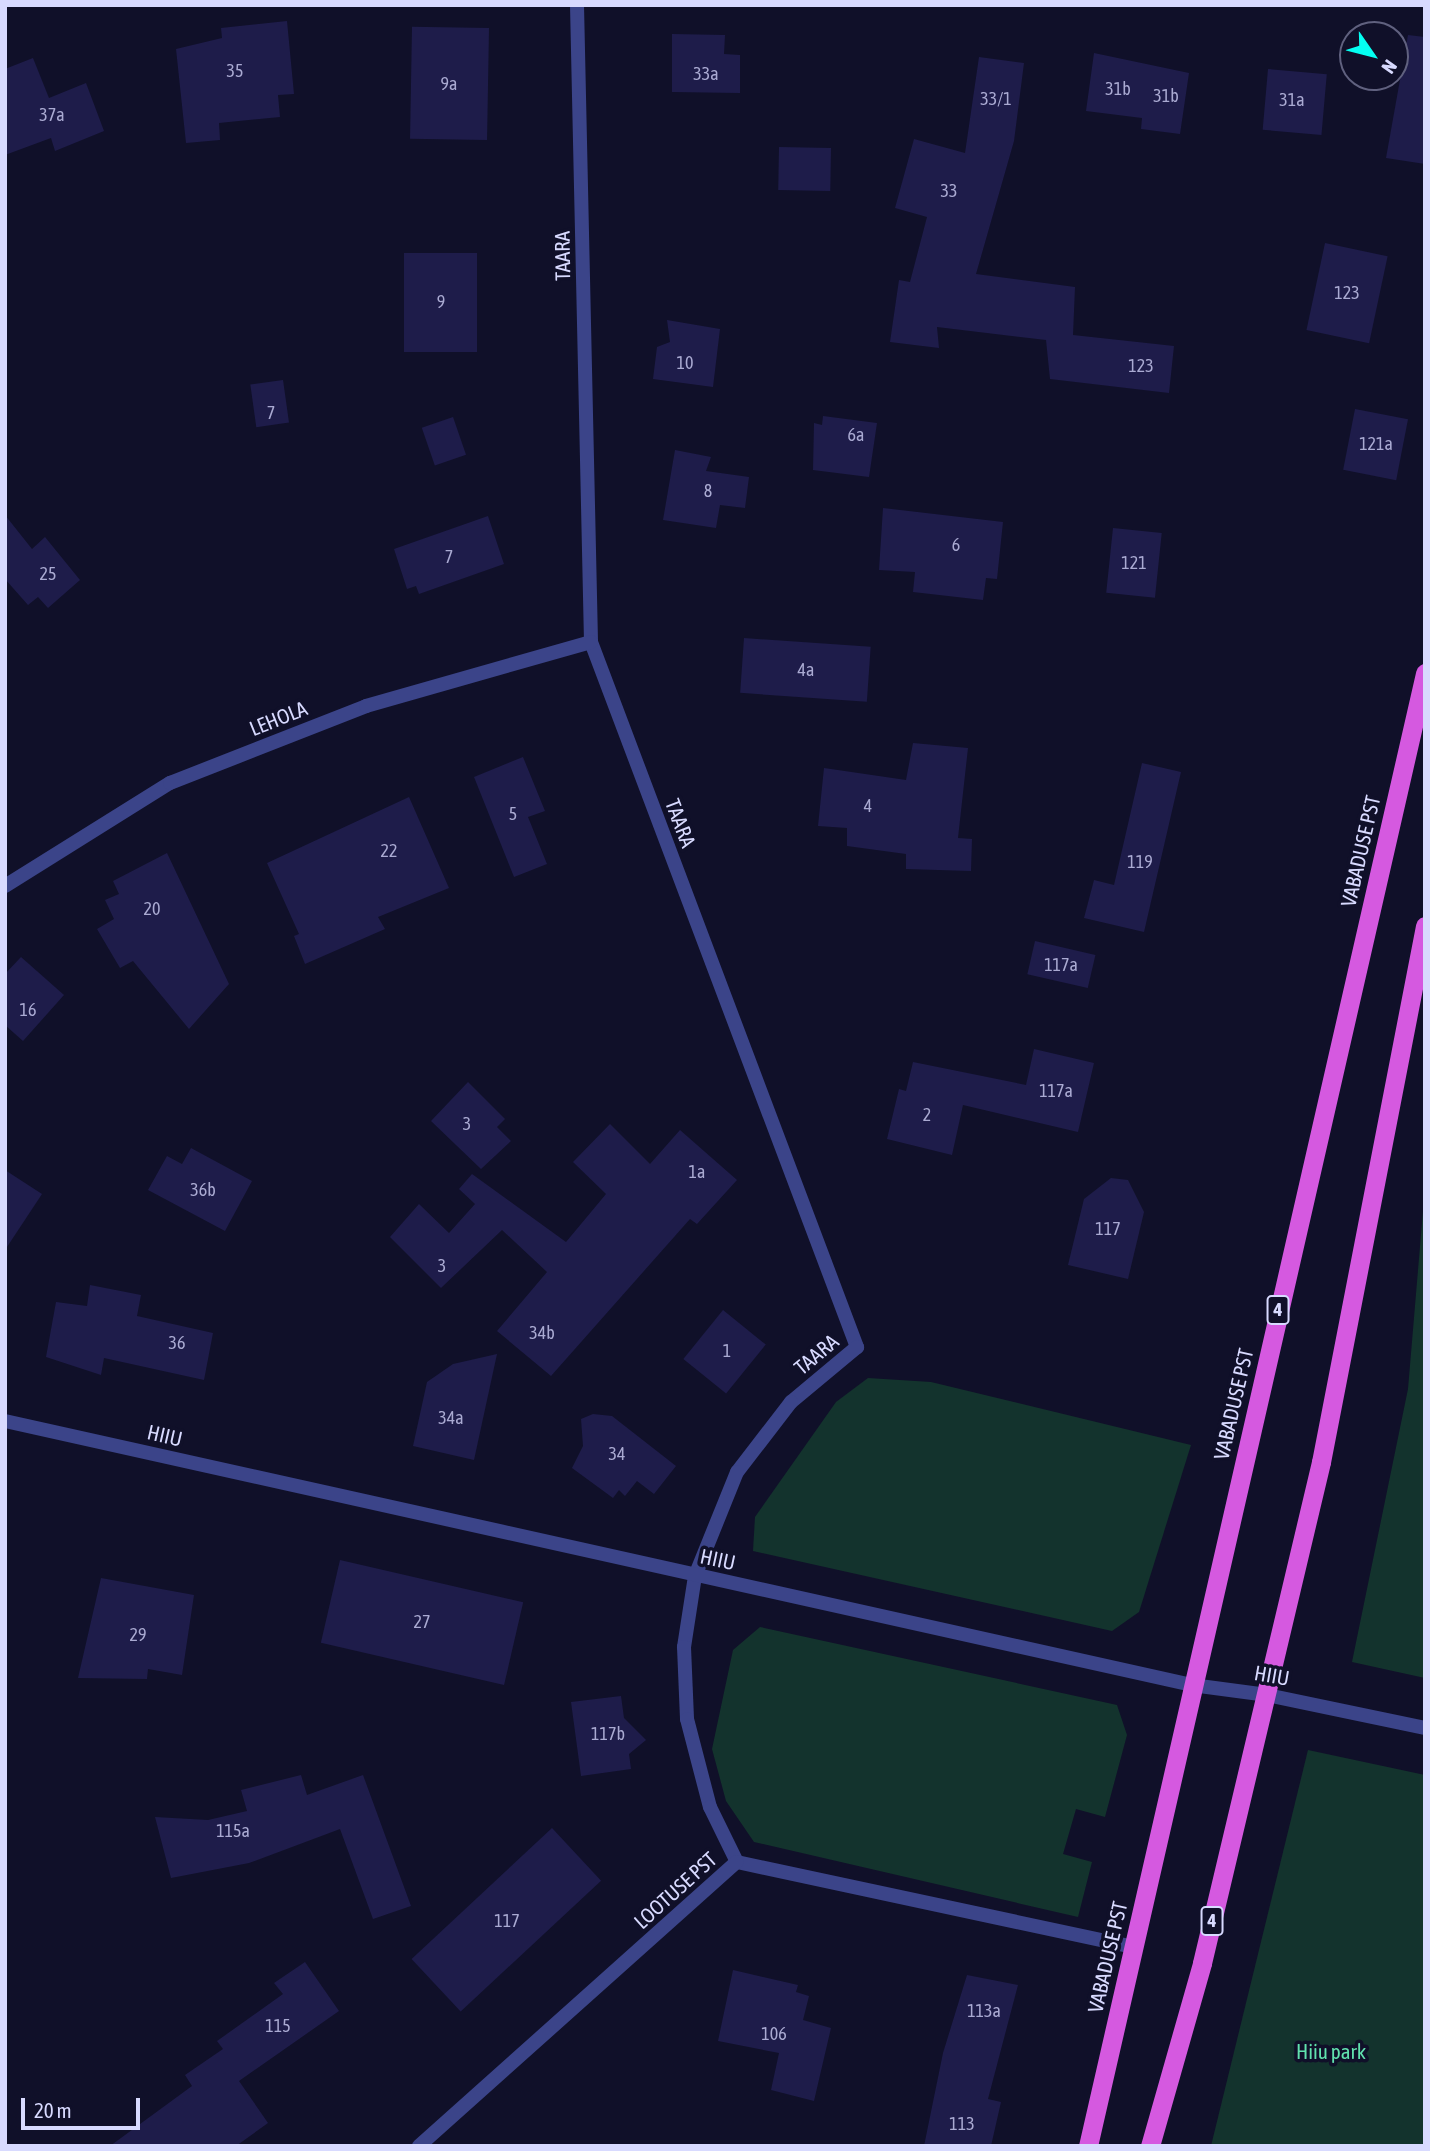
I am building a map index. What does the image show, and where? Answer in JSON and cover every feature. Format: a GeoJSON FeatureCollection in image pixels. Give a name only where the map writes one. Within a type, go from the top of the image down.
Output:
{"type":"FeatureCollection","features":[{"type":"Feature","properties":{"kind":"highway","name":"VABADUSE PST"},"geometry":{"type":"LineString","coordinates":[[1088,2146],[1425,673]]}},
{"type":"Feature","properties":{"kind":"highway","name":"4"},"geometry":{"type":"LineString","coordinates":[[1150,2146],[1267,1695],[1321,1462],[1425,926]]}},
{"type":"Feature","properties":{"kind":"street","name":"TAARA"},"geometry":{"type":"LineString","coordinates":[[577,5],[591,642],[857,1347],[790,1402],[737,1472],[695,1576]]}},
{"type":"Feature","properties":{"kind":"street","name":"LEHOLA"},"geometry":{"type":"LineString","coordinates":[[5,886],[170,783],[366,706],[591,642]]}},
{"type":"Feature","properties":{"kind":"street","name":"HIIU"},"geometry":{"type":"LineString","coordinates":[[5,1421],[1192,1685],[1267,1695],[1425,1728]]}},
{"type":"Feature","properties":{"kind":"street","name":"LOOTUSE PST"},"geometry":{"type":"LineString","coordinates":[[419,2146],[737,1862],[710,1807],[687,1719],[684,1647],[695,1576]]}},
{"type":"Feature","properties":{"kind":"street"},"geometry":{"type":"LineString","coordinates":[[737,1862],[1133,1947]]}},
{"type":"Feature","properties":{"kind":"green space"},"geometry":{"type":"Polygon","coordinates":[[[1425,1187],[1425,1678],[1352,1662],[1408,1389],[1425,1187]]]}},
{"type":"Feature","properties":{"kind":"green space"},"geometry":{"type":"Polygon","coordinates":[[[868,1378],[931,1382],[1191,1445],[1139,1612],[1112,1631],[753,1551],[755,1517],[836,1402],[868,1378]]]}},
{"type":"Feature","properties":{"kind":"green space"},"geometry":{"type":"Polygon","coordinates":[[[760,1627],[1117,1705],[1127,1735],[1105,1817],[1076,1809],[1063,1854],[1092,1862],[1078,1917],[754,1842],[726,1801],[712,1749],[733,1650],[760,1627]]]}},
{"type":"Feature","properties":{"kind":"green space","name":"Hiiu park"},"geometry":{"type":"Polygon","coordinates":[[[1308,1750],[1425,1775],[1425,2146],[1211,2146],[1308,1750]]]}},
{"type":"Feature","properties":{"kind":"building"},"geometry":{"type":"Polygon","coordinates":[[[287,21],[294,94],[278,95],[280,117],[219,123],[220,140],[186,143],[176,49],[222,38],[221,28],[287,21]]]}},
{"type":"Feature","properties":{"kind":"building"},"geometry":{"type":"Polygon","coordinates":[[[412,27],[489,28],[487,140],[410,139],[412,27]]]}},
{"type":"Feature","properties":{"kind":"building"},"geometry":{"type":"Polygon","coordinates":[[[672,34],[725,35],[724,54],[740,55],[740,93],[672,92],[672,34]]]}},
{"type":"Feature","properties":{"kind":"building"},"geometry":{"type":"Polygon","coordinates":[[[1409,35],[1425,37],[1425,164],[1386,158],[1398,91],[1409,91],[1409,35]]]}},
{"type":"Feature","properties":{"kind":"building"},"geometry":{"type":"Polygon","coordinates":[[[1094,53],[1189,73],[1180,134],[1141,129],[1142,118],[1086,111],[1094,53]]]}},
{"type":"Feature","properties":{"kind":"building"},"geometry":{"type":"Polygon","coordinates":[[[979,57],[1024,63],[1014,141],[976,274],[1075,287],[1073,335],[1174,346],[1169,393],[1050,379],[1046,340],[937,327],[939,348],[890,342],[899,280],[910,282],[927,217],[895,208],[914,139],[965,153],[979,57]]]}},
{"type":"Feature","properties":{"kind":"building"},"geometry":{"type":"Polygon","coordinates":[[[33,58],[49,98],[86,83],[104,131],[55,151],[51,138],[5,155],[5,69],[33,58]]]}},
{"type":"Feature","properties":{"kind":"building"},"geometry":{"type":"Polygon","coordinates":[[[1268,69],[1327,74],[1321,135],[1263,130],[1268,69]]]}},
{"type":"Feature","properties":{"kind":"building"},"geometry":{"type":"Polygon","coordinates":[[[779,147],[831,148],[830,191],[778,190],[779,147]]]}},
{"type":"Feature","properties":{"kind":"building"},"geometry":{"type":"Polygon","coordinates":[[[1325,243],[1388,256],[1369,343],[1306,330],[1325,243]]]}},
{"type":"Feature","properties":{"kind":"building"},"geometry":{"type":"Polygon","coordinates":[[[404,253],[477,253],[477,352],[404,352],[404,253]]]}},
{"type":"Feature","properties":{"kind":"building"},"geometry":{"type":"Polygon","coordinates":[[[667,320],[720,329],[713,387],[653,379],[657,347],[670,342],[667,320]]]}},
{"type":"Feature","properties":{"kind":"building"},"geometry":{"type":"Polygon","coordinates":[[[283,380],[289,423],[256,427],[250,385],[283,380]]]}},
{"type":"Feature","properties":{"kind":"building"},"geometry":{"type":"Polygon","coordinates":[[[1355,409],[1408,419],[1396,480],[1343,470],[1355,409]]]}},
{"type":"Feature","properties":{"kind":"building"},"geometry":{"type":"Polygon","coordinates":[[[823,416],[877,423],[869,477],[813,470],[814,423],[822,425],[823,416]]]}},
{"type":"Feature","properties":{"kind":"building"},"geometry":{"type":"Polygon","coordinates":[[[453,417],[466,455],[435,466],[422,428],[453,417]]]}},
{"type":"Feature","properties":{"kind":"building"},"geometry":{"type":"Polygon","coordinates":[[[675,450],[711,457],[706,471],[749,477],[745,508],[720,505],[716,528],[663,520],[675,450]]]}},
{"type":"Feature","properties":{"kind":"building"},"geometry":{"type":"Polygon","coordinates":[[[883,508],[1003,522],[997,579],[986,578],[983,600],[913,592],[915,572],[879,570],[883,508]]]}},
{"type":"Feature","properties":{"kind":"building"},"geometry":{"type":"Polygon","coordinates":[[[5,515],[32,549],[45,537],[80,580],[48,608],[38,597],[28,605],[5,579],[5,515]]]}},
{"type":"Feature","properties":{"kind":"building"},"geometry":{"type":"Polygon","coordinates":[[[488,516],[504,564],[419,594],[416,586],[407,589],[394,549],[488,516]]]}},
{"type":"Feature","properties":{"kind":"building"},"geometry":{"type":"Polygon","coordinates":[[[1113,528],[1162,533],[1155,598],[1106,593],[1113,528]]]}},
{"type":"Feature","properties":{"kind":"building"},"geometry":{"type":"Polygon","coordinates":[[[744,638],[871,647],[867,702],[740,693],[744,638]]]}},
{"type":"Feature","properties":{"kind":"building"},"geometry":{"type":"Polygon","coordinates":[[[913,743],[968,748],[958,838],[972,839],[971,871],[906,869],[906,854],[847,846],[847,828],[818,826],[824,768],[906,780],[913,743]]]}},
{"type":"Feature","properties":{"kind":"building"},"geometry":{"type":"Polygon","coordinates":[[[523,757],[545,811],[528,817],[547,864],[514,877],[474,777],[523,757]]]}},
{"type":"Feature","properties":{"kind":"building"},"geometry":{"type":"Polygon","coordinates":[[[1142,763],[1181,772],[1144,932],[1084,918],[1094,880],[1114,885],[1142,763]]]}},
{"type":"Feature","properties":{"kind":"building"},"geometry":{"type":"Polygon","coordinates":[[[409,797],[449,888],[378,917],[385,929],[305,964],[294,936],[299,934],[267,863],[409,797]]]}},
{"type":"Feature","properties":{"kind":"building"},"geometry":{"type":"Polygon","coordinates":[[[167,853],[229,984],[189,1029],[133,961],[120,968],[97,929],[114,919],[105,900],[119,894],[113,881],[167,853]]]}},
{"type":"Feature","properties":{"kind":"building"},"geometry":{"type":"Polygon","coordinates":[[[1035,941],[1095,955],[1088,988],[1027,974],[1035,941]]]}},
{"type":"Feature","properties":{"kind":"building"},"geometry":{"type":"Polygon","coordinates":[[[21,957],[64,995],[23,1041],[5,1025],[5,974],[21,957]]]}},
{"type":"Feature","properties":{"kind":"building"},"geometry":{"type":"Polygon","coordinates":[[[1034,1049],[1094,1063],[1078,1132],[963,1105],[952,1155],[887,1139],[899,1089],[906,1091],[913,1062],[1026,1085],[1034,1049]]]}},
{"type":"Feature","properties":{"kind":"building"},"geometry":{"type":"Polygon","coordinates":[[[468,1082],[505,1119],[497,1127],[511,1141],[481,1169],[431,1121],[468,1082]]]}},
{"type":"Feature","properties":{"kind":"building"},"geometry":{"type":"Polygon","coordinates":[[[610,1124],[650,1164],[680,1130],[737,1180],[697,1224],[690,1219],[551,1376],[497,1331],[547,1272],[502,1230],[441,1288],[390,1237],[419,1204],[449,1233],[475,1204],[459,1189],[472,1174],[566,1242],[606,1194],[573,1162],[610,1124]]]}},
{"type":"Feature","properties":{"kind":"building"},"geometry":{"type":"Polygon","coordinates":[[[191,1148],[252,1181],[225,1231],[148,1190],[167,1156],[182,1164],[191,1148]]]}},
{"type":"Feature","properties":{"kind":"building"},"geometry":{"type":"Polygon","coordinates":[[[5,1170],[42,1194],[5,1250],[5,1170]]]}},
{"type":"Feature","properties":{"kind":"building"},"geometry":{"type":"Polygon","coordinates":[[[1111,1178],[1128,1180],[1144,1212],[1128,1279],[1068,1265],[1084,1199],[1111,1178]]]}},
{"type":"Feature","properties":{"kind":"building"},"geometry":{"type":"Polygon","coordinates":[[[90,1285],[141,1295],[137,1316],[213,1333],[204,1380],[104,1358],[101,1375],[46,1357],[56,1302],[87,1306],[90,1285]]]}},
{"type":"Feature","properties":{"kind":"building"},"geometry":{"type":"Polygon","coordinates":[[[723,1310],[766,1345],[726,1394],[683,1359],[723,1310]]]}},
{"type":"Feature","properties":{"kind":"building"},"geometry":{"type":"Polygon","coordinates":[[[497,1354],[474,1460],[413,1446],[427,1382],[453,1364],[497,1354]]]}},
{"type":"Feature","properties":{"kind":"building"},"geometry":{"type":"Polygon","coordinates":[[[593,1414],[612,1416],[676,1466],[654,1494],[637,1481],[625,1496],[619,1490],[613,1498],[572,1468],[583,1446],[581,1419],[593,1414]]]}},
{"type":"Feature","properties":{"kind":"building"},"geometry":{"type":"Polygon","coordinates":[[[340,1560],[523,1602],[504,1685],[321,1643],[340,1560]]]}},
{"type":"Feature","properties":{"kind":"building"},"geometry":{"type":"Polygon","coordinates":[[[101,1578],[194,1595],[182,1675],[148,1669],[147,1679],[78,1678],[101,1578]]]}},
{"type":"Feature","properties":{"kind":"building"},"geometry":{"type":"Polygon","coordinates":[[[621,1696],[624,1718],[646,1740],[629,1754],[631,1769],[581,1776],[571,1702],[621,1696]]]}},
{"type":"Feature","properties":{"kind":"building"},"geometry":{"type":"Polygon","coordinates":[[[301,1775],[307,1795],[363,1775],[411,1906],[373,1919],[340,1829],[249,1863],[171,1878],[155,1817],[208,1820],[247,1811],[241,1790],[301,1775]]]}},
{"type":"Feature","properties":{"kind":"building"},"geometry":{"type":"Polygon","coordinates":[[[552,1828],[601,1881],[461,2012],[412,1959],[552,1828]]]}},
{"type":"Feature","properties":{"kind":"building"},"geometry":{"type":"Polygon","coordinates":[[[305,1962],[339,2011],[239,2081],[268,2123],[236,2146],[110,2146],[192,2086],[185,2075],[223,2049],[217,2041],[283,1994],[274,1983],[305,1962]]]}},
{"type":"Feature","properties":{"kind":"building"},"geometry":{"type":"Polygon","coordinates":[[[733,1970],[798,1985],[796,1992],[809,1996],[803,2020],[831,2028],[814,2101],[771,2090],[779,2053],[718,2041],[733,1970]]]}},
{"type":"Feature","properties":{"kind":"building"},"geometry":{"type":"Polygon","coordinates":[[[967,1975],[1018,1985],[988,2099],[1001,2102],[991,2146],[924,2146],[943,2053],[967,1975]]]}}]}
